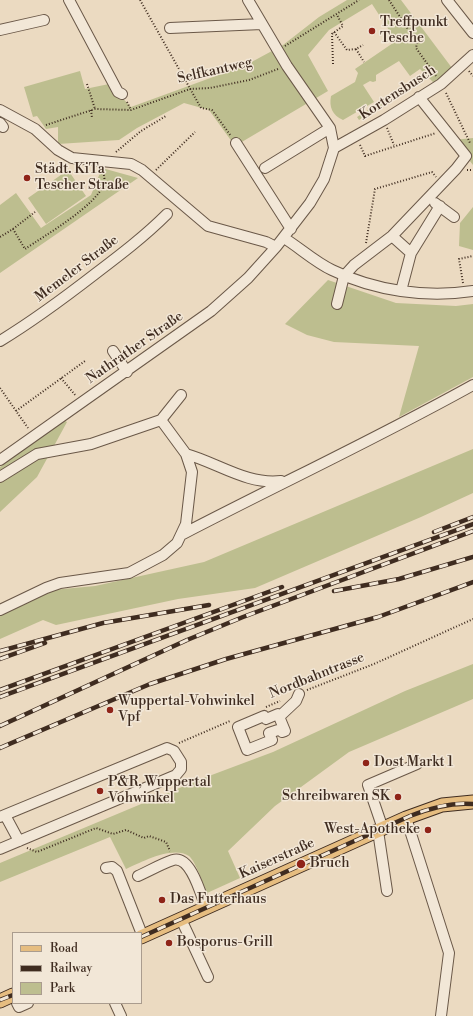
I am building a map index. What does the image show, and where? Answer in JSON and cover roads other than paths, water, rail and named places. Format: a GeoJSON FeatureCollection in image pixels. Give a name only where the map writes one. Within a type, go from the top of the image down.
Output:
{"type":"FeatureCollection","features":[{"type":"Feature","properties":{"kind":"main road","name":"Kaiserstraße"},"geometry":{"type":"LineString","coordinates":[[142,937],[406,818],[442,805],[473,802]]}},
{"type":"Feature","properties":{"kind":"main road"},"geometry":{"type":"LineString","coordinates":[[0,1001],[12,998]]}},
{"type":"Feature","properties":{"kind":"street"},"geometry":{"type":"LineString","coordinates":[[69,0],[118,92],[122,94]]}},
{"type":"Feature","properties":{"kind":"street"},"geometry":{"type":"LineString","coordinates":[[447,0],[473,33]]}},
{"type":"Feature","properties":{"kind":"street","name":"Nathrather Straße"},"geometry":{"type":"LineString","coordinates":[[0,460],[127,372],[211,311],[248,278],[284,238],[324,179],[334,148],[330,128],[287,66],[262,24],[253,2]]}},
{"type":"Feature","properties":{"kind":"street"},"geometry":{"type":"LineString","coordinates":[[0,30],[44,20]]}},
{"type":"Feature","properties":{"kind":"street"},"geometry":{"type":"LineString","coordinates":[[170,28],[262,24]]}},
{"type":"Feature","properties":{"kind":"street","name":"Kortensbusch"},"geometry":{"type":"LineString","coordinates":[[334,148],[384,120],[441,83],[473,55]]}},
{"type":"Feature","properties":{"kind":"street"},"geometry":{"type":"LineString","coordinates":[[337,304],[344,276],[354,265],[392,236],[456,169],[466,156],[419,97]]}},
{"type":"Feature","properties":{"kind":"street"},"geometry":{"type":"LineString","coordinates":[[1,110],[35,129],[58,150],[72,158],[131,164],[142,170],[208,226],[266,242],[276,247]]}},
{"type":"Feature","properties":{"kind":"street"},"geometry":{"type":"LineString","coordinates":[[265,168],[330,128]]}},
{"type":"Feature","properties":{"kind":"street"},"geometry":{"type":"LineString","coordinates":[[236,143],[290,229]]}},
{"type":"Feature","properties":{"kind":"street"},"geometry":{"type":"LineString","coordinates":[[428,198],[454,216]]}},
{"type":"Feature","properties":{"kind":"street"},"geometry":{"type":"LineString","coordinates":[[401,291],[411,253],[440,206]]}},
{"type":"Feature","properties":{"kind":"street","name":"Memeler Straße"},"geometry":{"type":"LineString","coordinates":[[0,341],[29,324],[61,300],[148,233],[168,214]]}},
{"type":"Feature","properties":{"kind":"street"},"geometry":{"type":"LineString","coordinates":[[392,236],[411,253]]}},
{"type":"Feature","properties":{"kind":"street"},"geometry":{"type":"LineString","coordinates":[[284,238],[322,265],[344,276],[362,282],[401,291],[427,293],[469,291]]}},
{"type":"Feature","properties":{"kind":"street"},"geometry":{"type":"LineString","coordinates":[[113,351],[127,372]]}},
{"type":"Feature","properties":{"kind":"street"},"geometry":{"type":"LineString","coordinates":[[183,534],[284,481],[407,421],[473,385]]}},
{"type":"Feature","properties":{"kind":"street"},"geometry":{"type":"LineString","coordinates":[[0,477],[37,454],[91,444],[161,420],[181,395]]}},
{"type":"Feature","properties":{"kind":"street"},"geometry":{"type":"LineString","coordinates":[[0,610],[60,583],[130,573],[163,555],[177,543],[183,534],[186,524],[192,472],[186,454],[161,420]]}},
{"type":"Feature","properties":{"kind":"street"},"geometry":{"type":"LineString","coordinates":[[186,454],[206,460],[250,479],[272,482],[284,481]]}},
{"type":"Feature","properties":{"kind":"street"},"geometry":{"type":"LineString","coordinates":[[279,717],[296,700],[299,694]]}},
{"type":"Feature","properties":{"kind":"street"},"geometry":{"type":"LineString","coordinates":[[278,714],[279,717],[284,731],[282,732],[281,729],[269,733],[272,740],[247,750],[238,727],[264,716],[266,719],[278,714]]}},
{"type":"Feature","properties":{"kind":"street"},"geometry":{"type":"LineString","coordinates":[[0,849],[176,775],[181,769],[180,762],[174,751],[167,748],[2,816],[19,841]]}},
{"type":"Feature","properties":{"kind":"street"},"geometry":{"type":"LineString","coordinates":[[387,891],[381,830],[368,785],[417,764]]}},
{"type":"Feature","properties":{"kind":"street"},"geometry":{"type":"LineString","coordinates":[[406,818],[448,952],[441,1016]]}},
{"type":"Feature","properties":{"kind":"street"},"geometry":{"type":"LineString","coordinates":[[138,876],[174,860],[182,861],[189,866],[206,908]]}},
{"type":"Feature","properties":{"kind":"street"},"geometry":{"type":"LineString","coordinates":[[106,868],[112,867],[117,871],[140,932]]}},
{"type":"Feature","properties":{"kind":"street"},"geometry":{"type":"LineString","coordinates":[[181,919],[208,977]]}},
{"type":"Feature","properties":{"kind":"street"},"geometry":{"type":"LineString","coordinates":[[17,1004],[18,1007],[26,1004]]}},
{"type":"Feature","properties":{"kind":"street"},"geometry":{"type":"LineString","coordinates":[[115,1004],[121,1016]]}},
{"type":"Feature","properties":{"kind":"railway"},"geometry":{"type":"LineString","coordinates":[[434,532],[473,517]]}},
{"type":"Feature","properties":{"kind":"railway"},"geometry":{"type":"LineString","coordinates":[[0,697],[473,524]]}},
{"type":"Feature","properties":{"kind":"railway"},"geometry":{"type":"LineString","coordinates":[[0,726],[187,640],[243,617],[473,531]]}},
{"type":"Feature","properties":{"kind":"railway"},"geometry":{"type":"LineString","coordinates":[[334,591],[399,579],[473,557]]}},
{"type":"Feature","properties":{"kind":"railway"},"geometry":{"type":"LineString","coordinates":[[0,748],[150,684],[226,659],[378,617],[473,582]]}},
{"type":"Feature","properties":{"kind":"railway"},"geometry":{"type":"LineString","coordinates":[[0,690],[282,587]]}},
{"type":"Feature","properties":{"kind":"railway"},"geometry":{"type":"LineString","coordinates":[[0,651],[103,623],[209,605]]}},
{"type":"Feature","properties":{"kind":"railway"},"geometry":{"type":"LineString","coordinates":[[0,659],[45,643]]}},
{"type":"Feature","properties":{"kind":"railway"},"geometry":{"type":"LineString","coordinates":[[142,937],[410,816],[441,806],[473,804]]}},
{"type":"Feature","properties":{"kind":"railway"},"geometry":{"type":"LineString","coordinates":[[0,1000],[12,995]]}},
{"type":"Feature","properties":{"kind":"place","name":"Treffpunkt Tesche"},"geometry":{"type":"Point","coordinates":[372,31]}},
{"type":"Feature","properties":{"kind":"place","name":"Städt. KiTa Tescher Straße"},"geometry":{"type":"Point","coordinates":[27,178]}},
{"type":"Feature","properties":{"kind":"place","name":"Wuppertal-Vohwinkel Vpf"},"geometry":{"type":"Point","coordinates":[110,710]}},
{"type":"Feature","properties":{"kind":"place","name":"Dost Markt 1"},"geometry":{"type":"Point","coordinates":[366,763]}},
{"type":"Feature","properties":{"kind":"place","name":"P&R, Wuppertal Vohwinkel"},"geometry":{"type":"Point","coordinates":[100,791]}},
{"type":"Feature","properties":{"kind":"place","name":"Schreibwaren SK"},"geometry":{"type":"Point","coordinates":[398,797]}},
{"type":"Feature","properties":{"kind":"place","name":"West-Apotheke"},"geometry":{"type":"Point","coordinates":[428,830]}},
{"type":"Feature","properties":{"kind":"place","name":"Bruch"},"geometry":{"type":"Point","coordinates":[301,864]}},
{"type":"Feature","properties":{"kind":"place","name":"Das Futterhaus"},"geometry":{"type":"Point","coordinates":[162,900]}},
{"type":"Feature","properties":{"kind":"place","name":"Bosporus-Grill"},"geometry":{"type":"Point","coordinates":[169,943]}}]}
